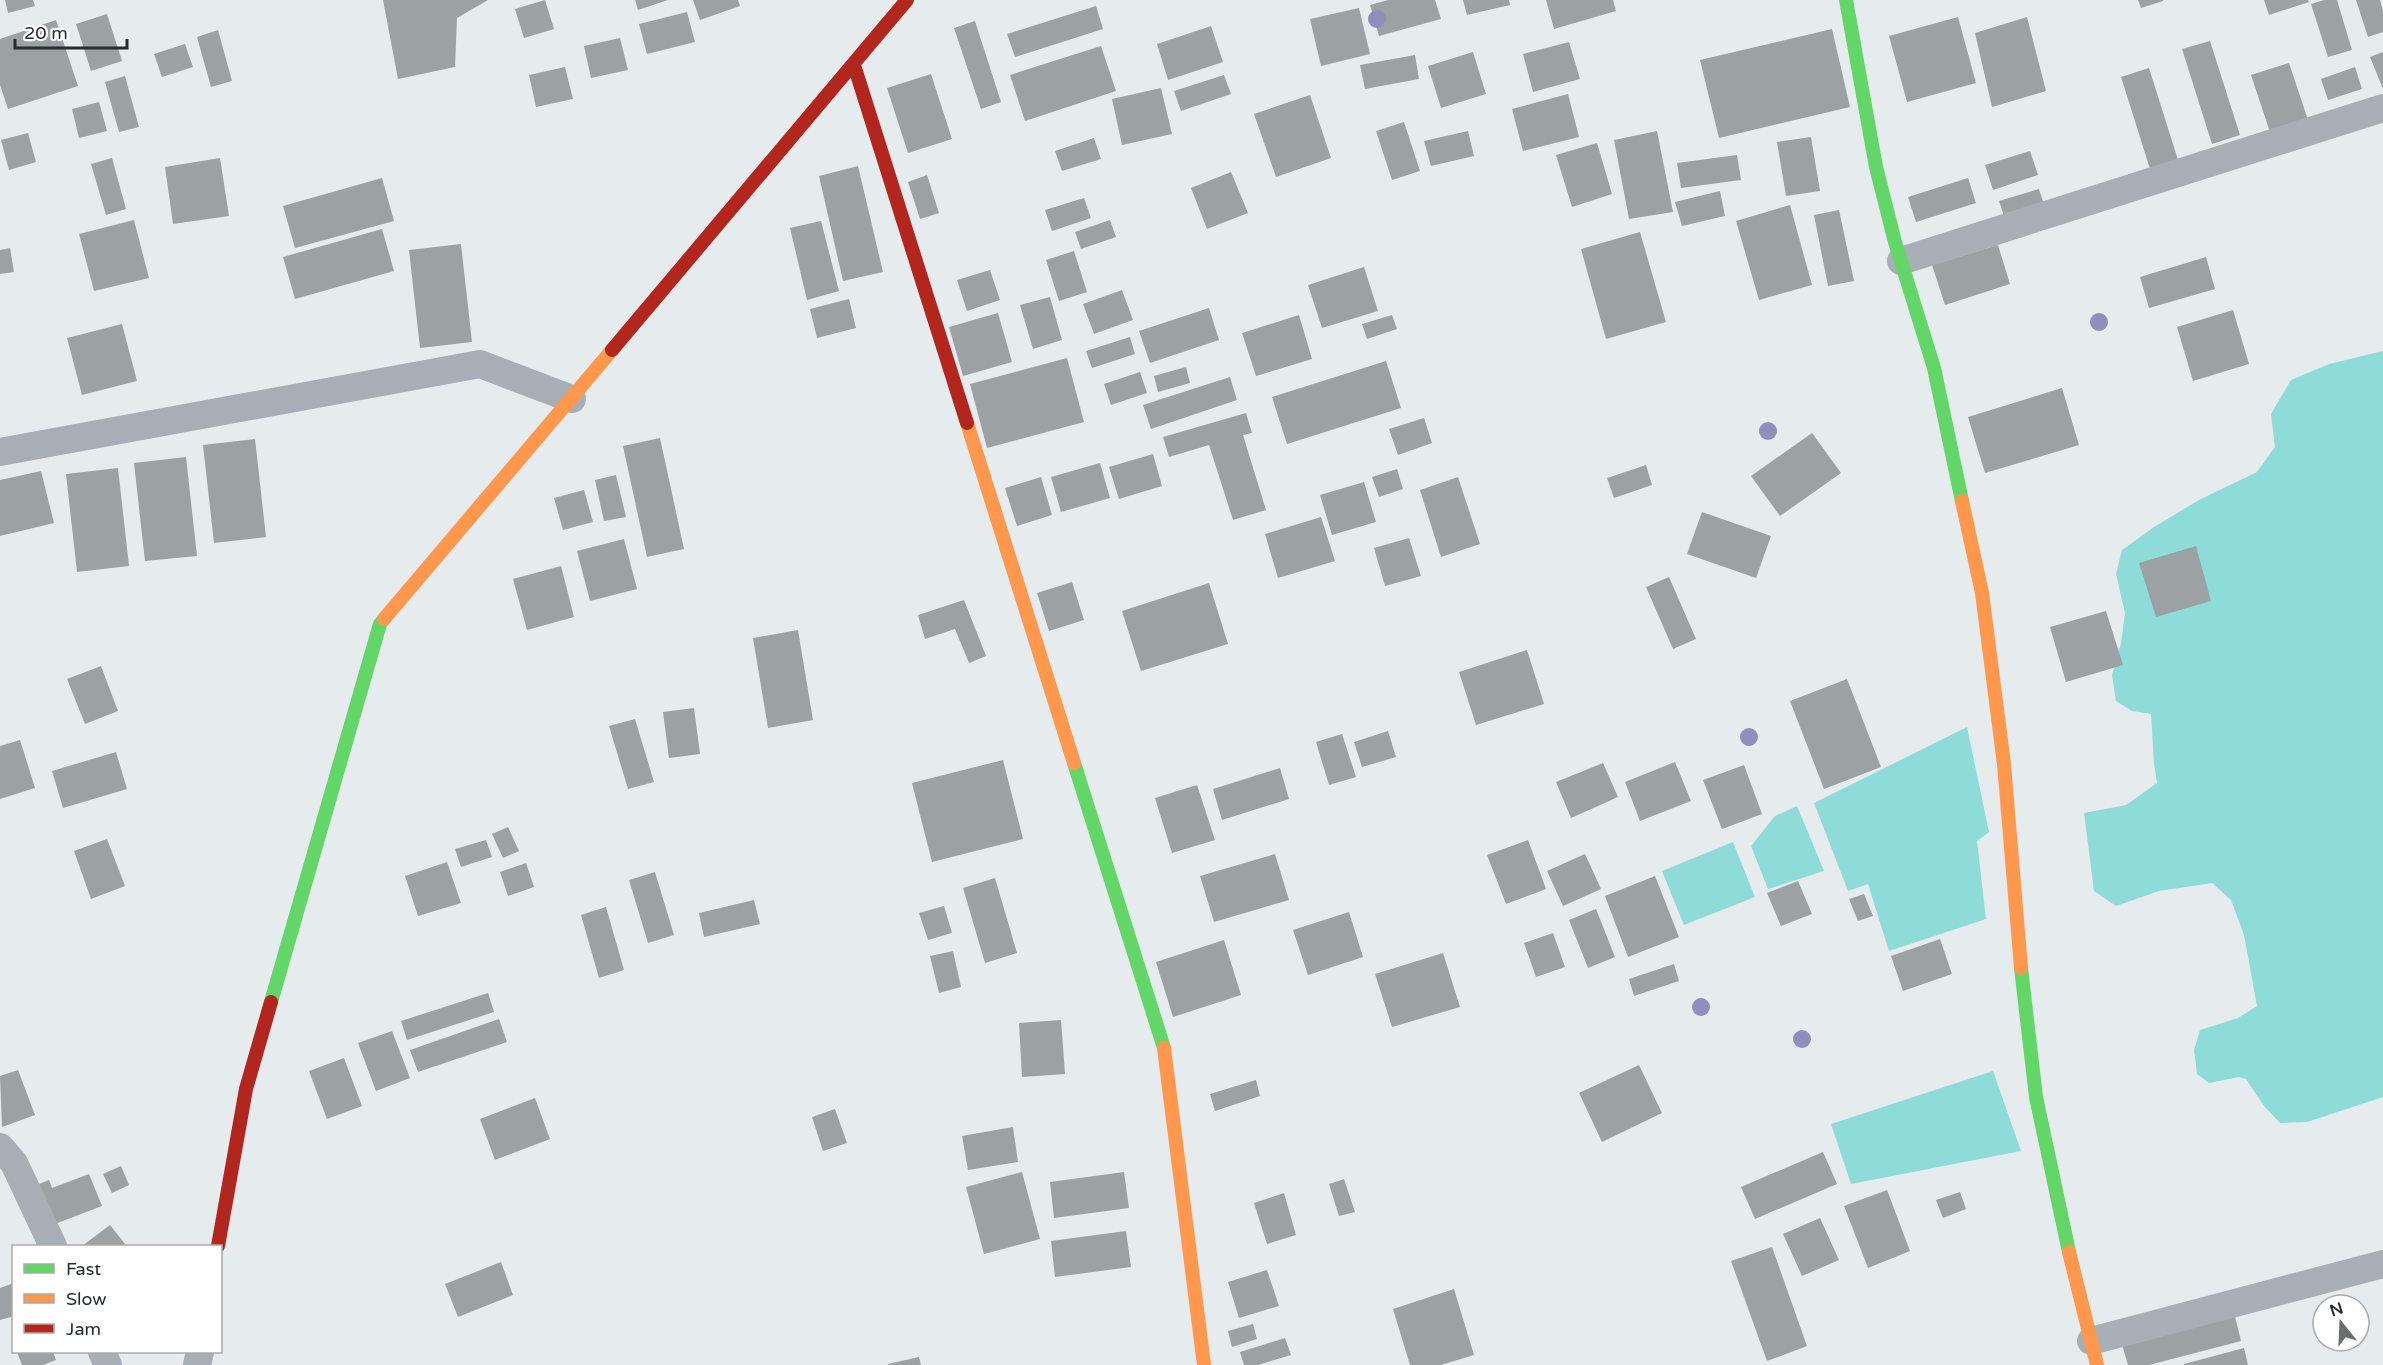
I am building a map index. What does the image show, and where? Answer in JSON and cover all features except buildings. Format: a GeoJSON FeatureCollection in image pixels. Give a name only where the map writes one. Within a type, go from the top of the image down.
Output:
{"type":"FeatureCollection","features":[{"type":"Feature","properties":{"kind":"street"},"geometry":{"type":"LineString","coordinates":[[218,1245],[246,1089],[380,624],[907,0]]}},
{"type":"Feature","properties":{"kind":"street"},"geometry":{"type":"LineString","coordinates":[[1846,0],[1876,167],[1901,261],[1934,368],[1982,593],[2004,764],[2016,929],[2036,1097],[2094,1353],[2383,1264]]}},
{"type":"Feature","properties":{"kind":"street"},"geometry":{"type":"LineString","coordinates":[[854,65],[1167,1056],[1204,1365]]}},
{"type":"Feature","properties":{"kind":"street"},"geometry":{"type":"LineString","coordinates":[[1901,261],[2383,108]]}},
{"type":"Feature","properties":{"kind":"street"},"geometry":{"type":"LineString","coordinates":[[0,452],[480,364],[572,399]]}},
{"type":"Feature","properties":{"kind":"street"},"geometry":{"type":"LineString","coordinates":[[0,1148],[14,1163],[53,1245]]}},
{"type":"Feature","properties":{"kind":"water"},"geometry":{"type":"Polygon","coordinates":[[[2383,351],[2383,1097],[2307,1122],[2280,1123],[2264,1106],[2246,1079],[2239,1077],[2209,1083],[2197,1074],[2194,1050],[2200,1030],[2238,1018],[2257,1006],[2244,935],[2231,900],[2212,883],[2159,891],[2116,906],[2094,891],[2084,813],[2126,805],[2157,783],[2151,714],[2132,711],[2116,701],[2112,675],[2121,643],[2125,613],[2116,574],[2122,550],[2154,527],[2199,500],[2257,472],[2275,447],[2271,414],[2291,380],[2329,364],[2383,351]]]}},
{"type":"Feature","properties":{"kind":"water"},"geometry":{"type":"Polygon","coordinates":[[[1967,727],[1989,832],[1977,841],[1986,919],[1889,951],[1868,884],[1848,891],[1814,803],[1967,727]]]}},
{"type":"Feature","properties":{"kind":"water"},"geometry":{"type":"Polygon","coordinates":[[[1797,806],[1824,871],[1768,889],[1751,846],[1775,816],[1797,806]]]}},
{"type":"Feature","properties":{"kind":"water"},"geometry":{"type":"Polygon","coordinates":[[[1733,842],[1755,897],[1684,925],[1662,871],[1733,842]]]}},
{"type":"Feature","properties":{"kind":"water"},"geometry":{"type":"Polygon","coordinates":[[[1993,1071],[2021,1151],[1851,1184],[1831,1124],[1993,1071]]]}},
{"type":"Feature","properties":{"kind":"traffic: fast"},"geometry":{"type":"LineString","coordinates":[[1846,0],[1876,167],[1895,242],[1934,368],[1962,501]]}},
{"type":"Feature","properties":{"kind":"traffic: fast"},"geometry":{"type":"LineString","coordinates":[[271,1002],[380,624],[384,619]]}},
{"type":"Feature","properties":{"kind":"traffic: fast"},"geometry":{"type":"LineString","coordinates":[[1074,763],[1164,1048]]}},
{"type":"Feature","properties":{"kind":"traffic: fast"},"geometry":{"type":"LineString","coordinates":[[2021,968],[2036,1097],[2069,1252]]}},
{"type":"Feature","properties":{"kind":"traffic: slow"},"geometry":{"type":"LineString","coordinates":[[384,619],[612,350]]}},
{"type":"Feature","properties":{"kind":"traffic: slow"},"geometry":{"type":"LineString","coordinates":[[967,423],[1074,763]]}},
{"type":"Feature","properties":{"kind":"traffic: slow"},"geometry":{"type":"LineString","coordinates":[[1962,501],[1982,593],[2004,764],[2021,968]]}},
{"type":"Feature","properties":{"kind":"traffic: slow"},"geometry":{"type":"LineString","coordinates":[[1164,1048],[1204,1365]]}},
{"type":"Feature","properties":{"kind":"traffic: slow"},"geometry":{"type":"LineString","coordinates":[[2069,1252],[2097,1365]]}},
{"type":"Feature","properties":{"kind":"traffic: jam"},"geometry":{"type":"LineString","coordinates":[[612,350],[907,0]]}},
{"type":"Feature","properties":{"kind":"traffic: jam"},"geometry":{"type":"LineString","coordinates":[[854,65],[967,423]]}},
{"type":"Feature","properties":{"kind":"traffic: jam"},"geometry":{"type":"LineString","coordinates":[[218,1245],[246,1089],[271,1002]]}}]}
